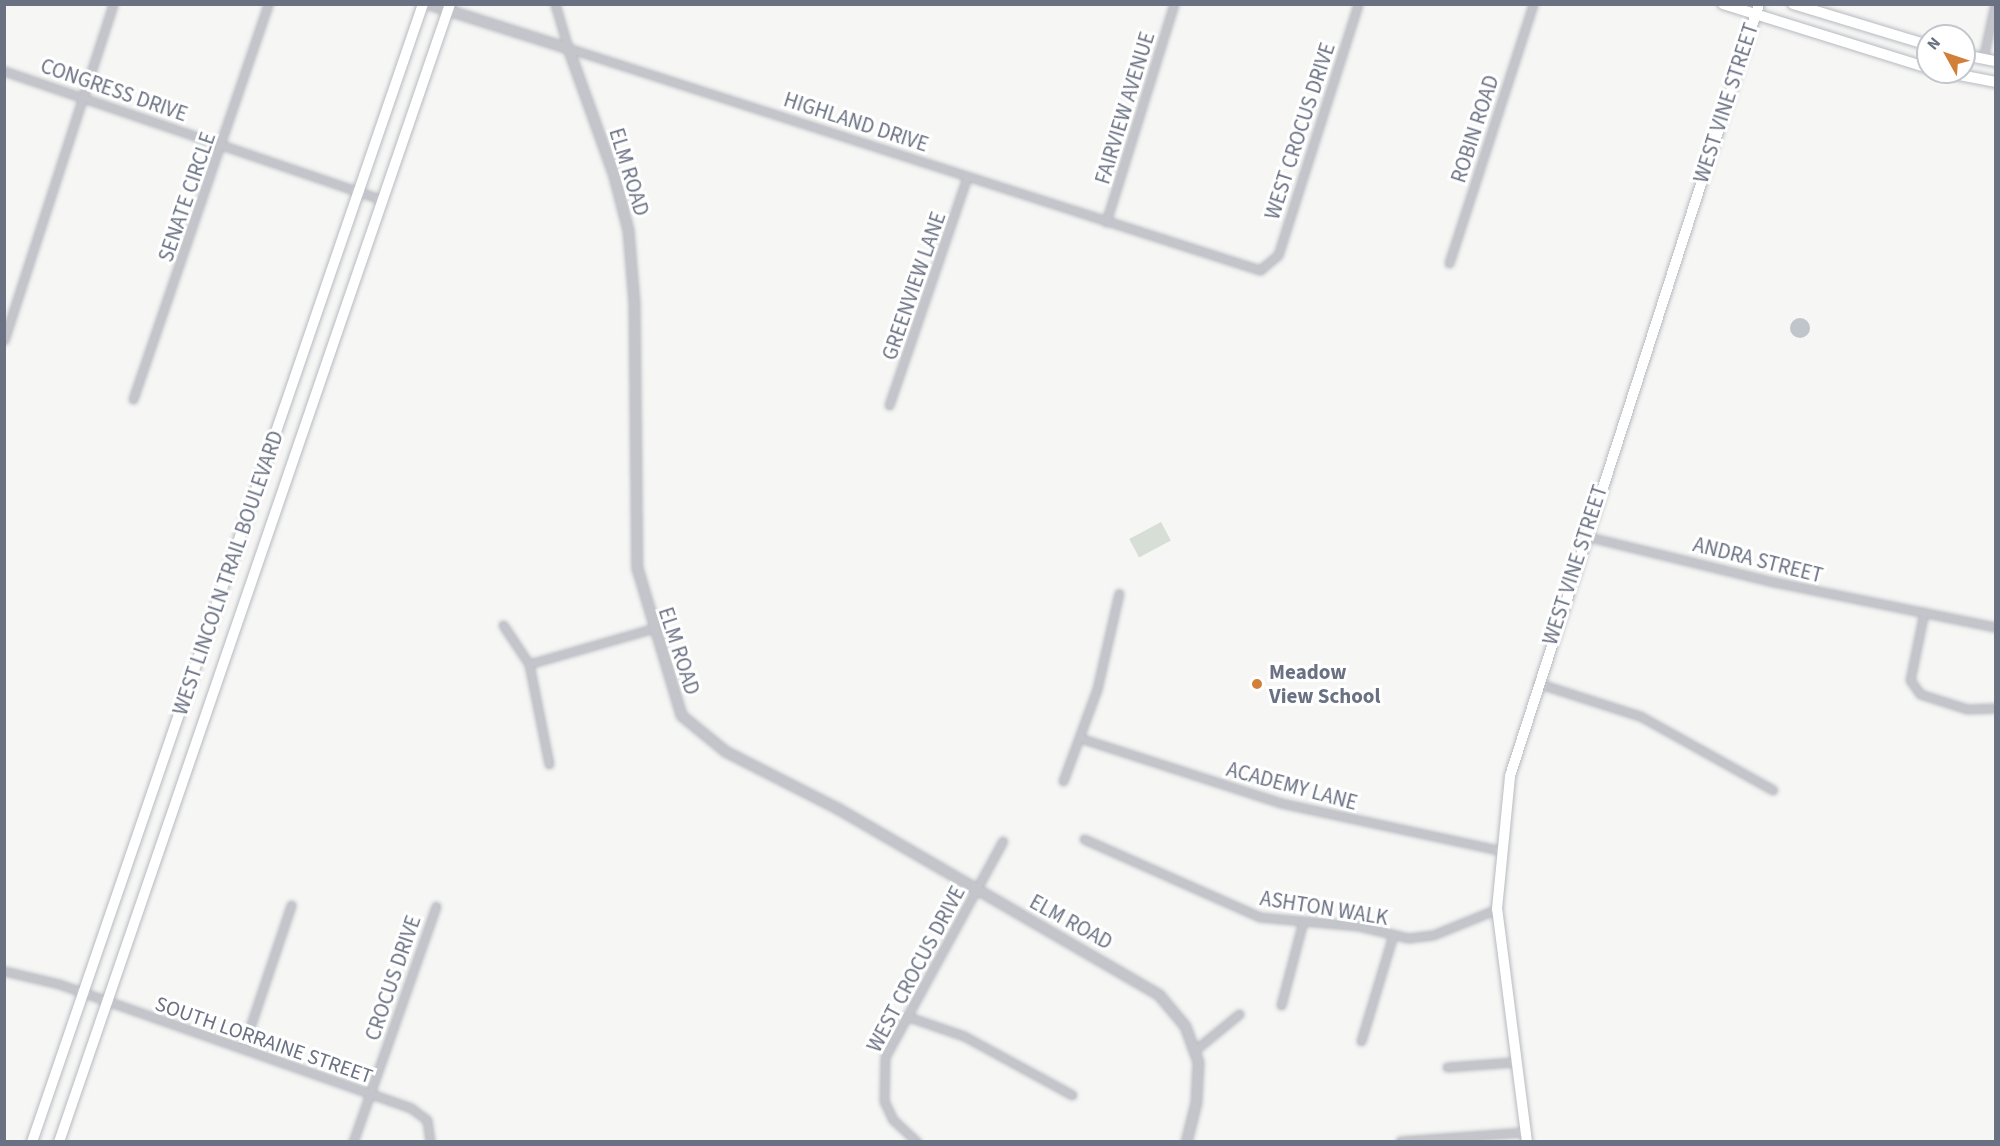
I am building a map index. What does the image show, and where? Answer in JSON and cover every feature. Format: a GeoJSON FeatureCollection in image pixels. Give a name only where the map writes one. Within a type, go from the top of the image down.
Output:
{"type":"FeatureCollection","features":[{"type":"Feature","properties":{"kind":"main road","name":"WEST LINCOLN TRAIL BOULEVARD"},"geometry":{"type":"LineString","coordinates":[[32,1142],[423,4]]}},
{"type":"Feature","properties":{"kind":"main road"},"geometry":{"type":"LineString","coordinates":[[1723,4],[1757,10],[1916,64]]}},
{"type":"Feature","properties":{"kind":"main road"},"geometry":{"type":"LineString","coordinates":[[1793,4],[1916,41]]}},
{"type":"Feature","properties":{"kind":"main road","name":"WEST LINCOLN TRAIL BOULEVARD"},"geometry":{"type":"LineString","coordinates":[[59,1142],[449,7]]}},
{"type":"Feature","properties":{"kind":"main road","name":"WEST VINE STREET"},"geometry":{"type":"LineString","coordinates":[[1526,1137],[1514,1062],[1497,909],[1499,849],[1510,776],[1536,683],[1757,10]]}},
{"type":"Feature","properties":{"kind":"main road"},"geometry":{"type":"LineString","coordinates":[[1976,58],[1995,61]]}},
{"type":"Feature","properties":{"kind":"main road"},"geometry":{"type":"LineString","coordinates":[[1976,78],[1995,82]]}},
{"type":"Feature","properties":{"kind":"street"},"geometry":{"type":"LineString","coordinates":[[4,340],[113,4]]}},
{"type":"Feature","properties":{"kind":"street","name":"SENATE CIRCLE"},"geometry":{"type":"LineString","coordinates":[[133,399],[223,145],[268,4]]}},
{"type":"Feature","properties":{"kind":"street","name":"HIGHLAND DRIVE"},"geometry":{"type":"LineString","coordinates":[[429,4],[449,7],[568,48],[1260,270],[1271,266]]}},
{"type":"Feature","properties":{"kind":"street","name":"ELM ROAD"},"geometry":{"type":"LineString","coordinates":[[555,4],[628,230],[634,303],[634,537],[651,629],[674,702],[701,735],[1148,987],[1177,1015],[1195,1050],[1198,1089],[1186,1142]]}},
{"type":"Feature","properties":{"kind":"street","name":"FAIRVIEW AVENUE"},"geometry":{"type":"LineString","coordinates":[[1106,222],[1174,4]]}},
{"type":"Feature","properties":{"kind":"street","name":"WEST CROCUS DRIVE"},"geometry":{"type":"LineString","coordinates":[[1271,266],[1358,4]]}},
{"type":"Feature","properties":{"kind":"street","name":"ROBIN ROAD"},"geometry":{"type":"LineString","coordinates":[[1449,263],[1533,4]]}},
{"type":"Feature","properties":{"kind":"street"},"geometry":{"type":"LineString","coordinates":[[1983,59],[1995,4]]}},
{"type":"Feature","properties":{"kind":"street","name":"CONGRESS DRIVE"},"geometry":{"type":"LineString","coordinates":[[4,70],[383,200]]}},
{"type":"Feature","properties":{"kind":"street","name":"GREENVIEW LANE"},"geometry":{"type":"LineString","coordinates":[[889,405],[967,177]]}},
{"type":"Feature","properties":{"kind":"street","name":"ANDRA STREET"},"geometry":{"type":"LineString","coordinates":[[1584,535],[1995,627]]}},
{"type":"Feature","properties":{"kind":"street"},"geometry":{"type":"LineString","coordinates":[[1063,781],[1080,738],[1119,593]]}},
{"type":"Feature","properties":{"kind":"street"},"geometry":{"type":"LineString","coordinates":[[1924,612],[1910,680],[1920,694],[1967,708],[1995,708]]}},
{"type":"Feature","properties":{"kind":"street"},"geometry":{"type":"LineString","coordinates":[[503,625],[529,664],[549,764]]}},
{"type":"Feature","properties":{"kind":"street"},"geometry":{"type":"LineString","coordinates":[[529,664],[651,629]]}},
{"type":"Feature","properties":{"kind":"street"},"geometry":{"type":"LineString","coordinates":[[1536,683],[1640,716],[1773,790]]}},
{"type":"Feature","properties":{"kind":"street","name":"ACADEMY LANE"},"geometry":{"type":"LineString","coordinates":[[1080,738],[1281,803],[1499,849]]}},
{"type":"Feature","properties":{"kind":"street","name":"ASHTON WALK"},"geometry":{"type":"LineString","coordinates":[[1084,838],[1260,917],[1359,926],[1393,935],[1433,935],[1497,909]]}},
{"type":"Feature","properties":{"kind":"street","name":"WEST CROCUS DRIVE"},"geometry":{"type":"LineString","coordinates":[[917,1142],[893,1120],[881,1090],[885,1057],[1003,841]]}},
{"type":"Feature","properties":{"kind":"street"},"geometry":{"type":"LineString","coordinates":[[243,1048],[291,905]]}},
{"type":"Feature","properties":{"kind":"street","name":"CROCUS DRIVE"},"geometry":{"type":"LineString","coordinates":[[353,1142],[436,906]]}},
{"type":"Feature","properties":{"kind":"street"},"geometry":{"type":"LineString","coordinates":[[1281,1005],[1303,921]]}},
{"type":"Feature","properties":{"kind":"street"},"geometry":{"type":"LineString","coordinates":[[1361,1041],[1393,935]]}},
{"type":"Feature","properties":{"kind":"street","name":"SOUTH LORRAINE STREET"},"geometry":{"type":"LineString","coordinates":[[4,971],[83,993],[108,1004],[243,1048],[411,1108],[427,1120],[430,1142]]}},
{"type":"Feature","properties":{"kind":"street"},"geometry":{"type":"LineString","coordinates":[[1195,1050],[1239,1014]]}},
{"type":"Feature","properties":{"kind":"street"},"geometry":{"type":"LineString","coordinates":[[906,1016],[964,1036],[1072,1095]]}},
{"type":"Feature","properties":{"kind":"street"},"geometry":{"type":"LineString","coordinates":[[1448,1066],[1514,1062]]}},
{"type":"Feature","properties":{"kind":"street"},"geometry":{"type":"LineString","coordinates":[[1400,1142],[1526,1137]]}},
{"type":"Feature","properties":{"kind":"shaded area"},"geometry":{"type":"Polygon","coordinates":[[[1800,318],[1807,321],[1810,328],[1807,335],[1800,338],[1793,335],[1790,328],[1793,321],[1800,318]]]}},
{"type":"Feature","properties":{"kind":"shaded area"},"geometry":{"type":"Polygon","coordinates":[[[1161,522],[1171,541],[1139,557],[1129,539],[1161,522]]]}},
{"type":"Feature","properties":{"kind":"place","name":"Meadow View School"},"geometry":{"type":"Point","coordinates":[1257,684]}}]}
